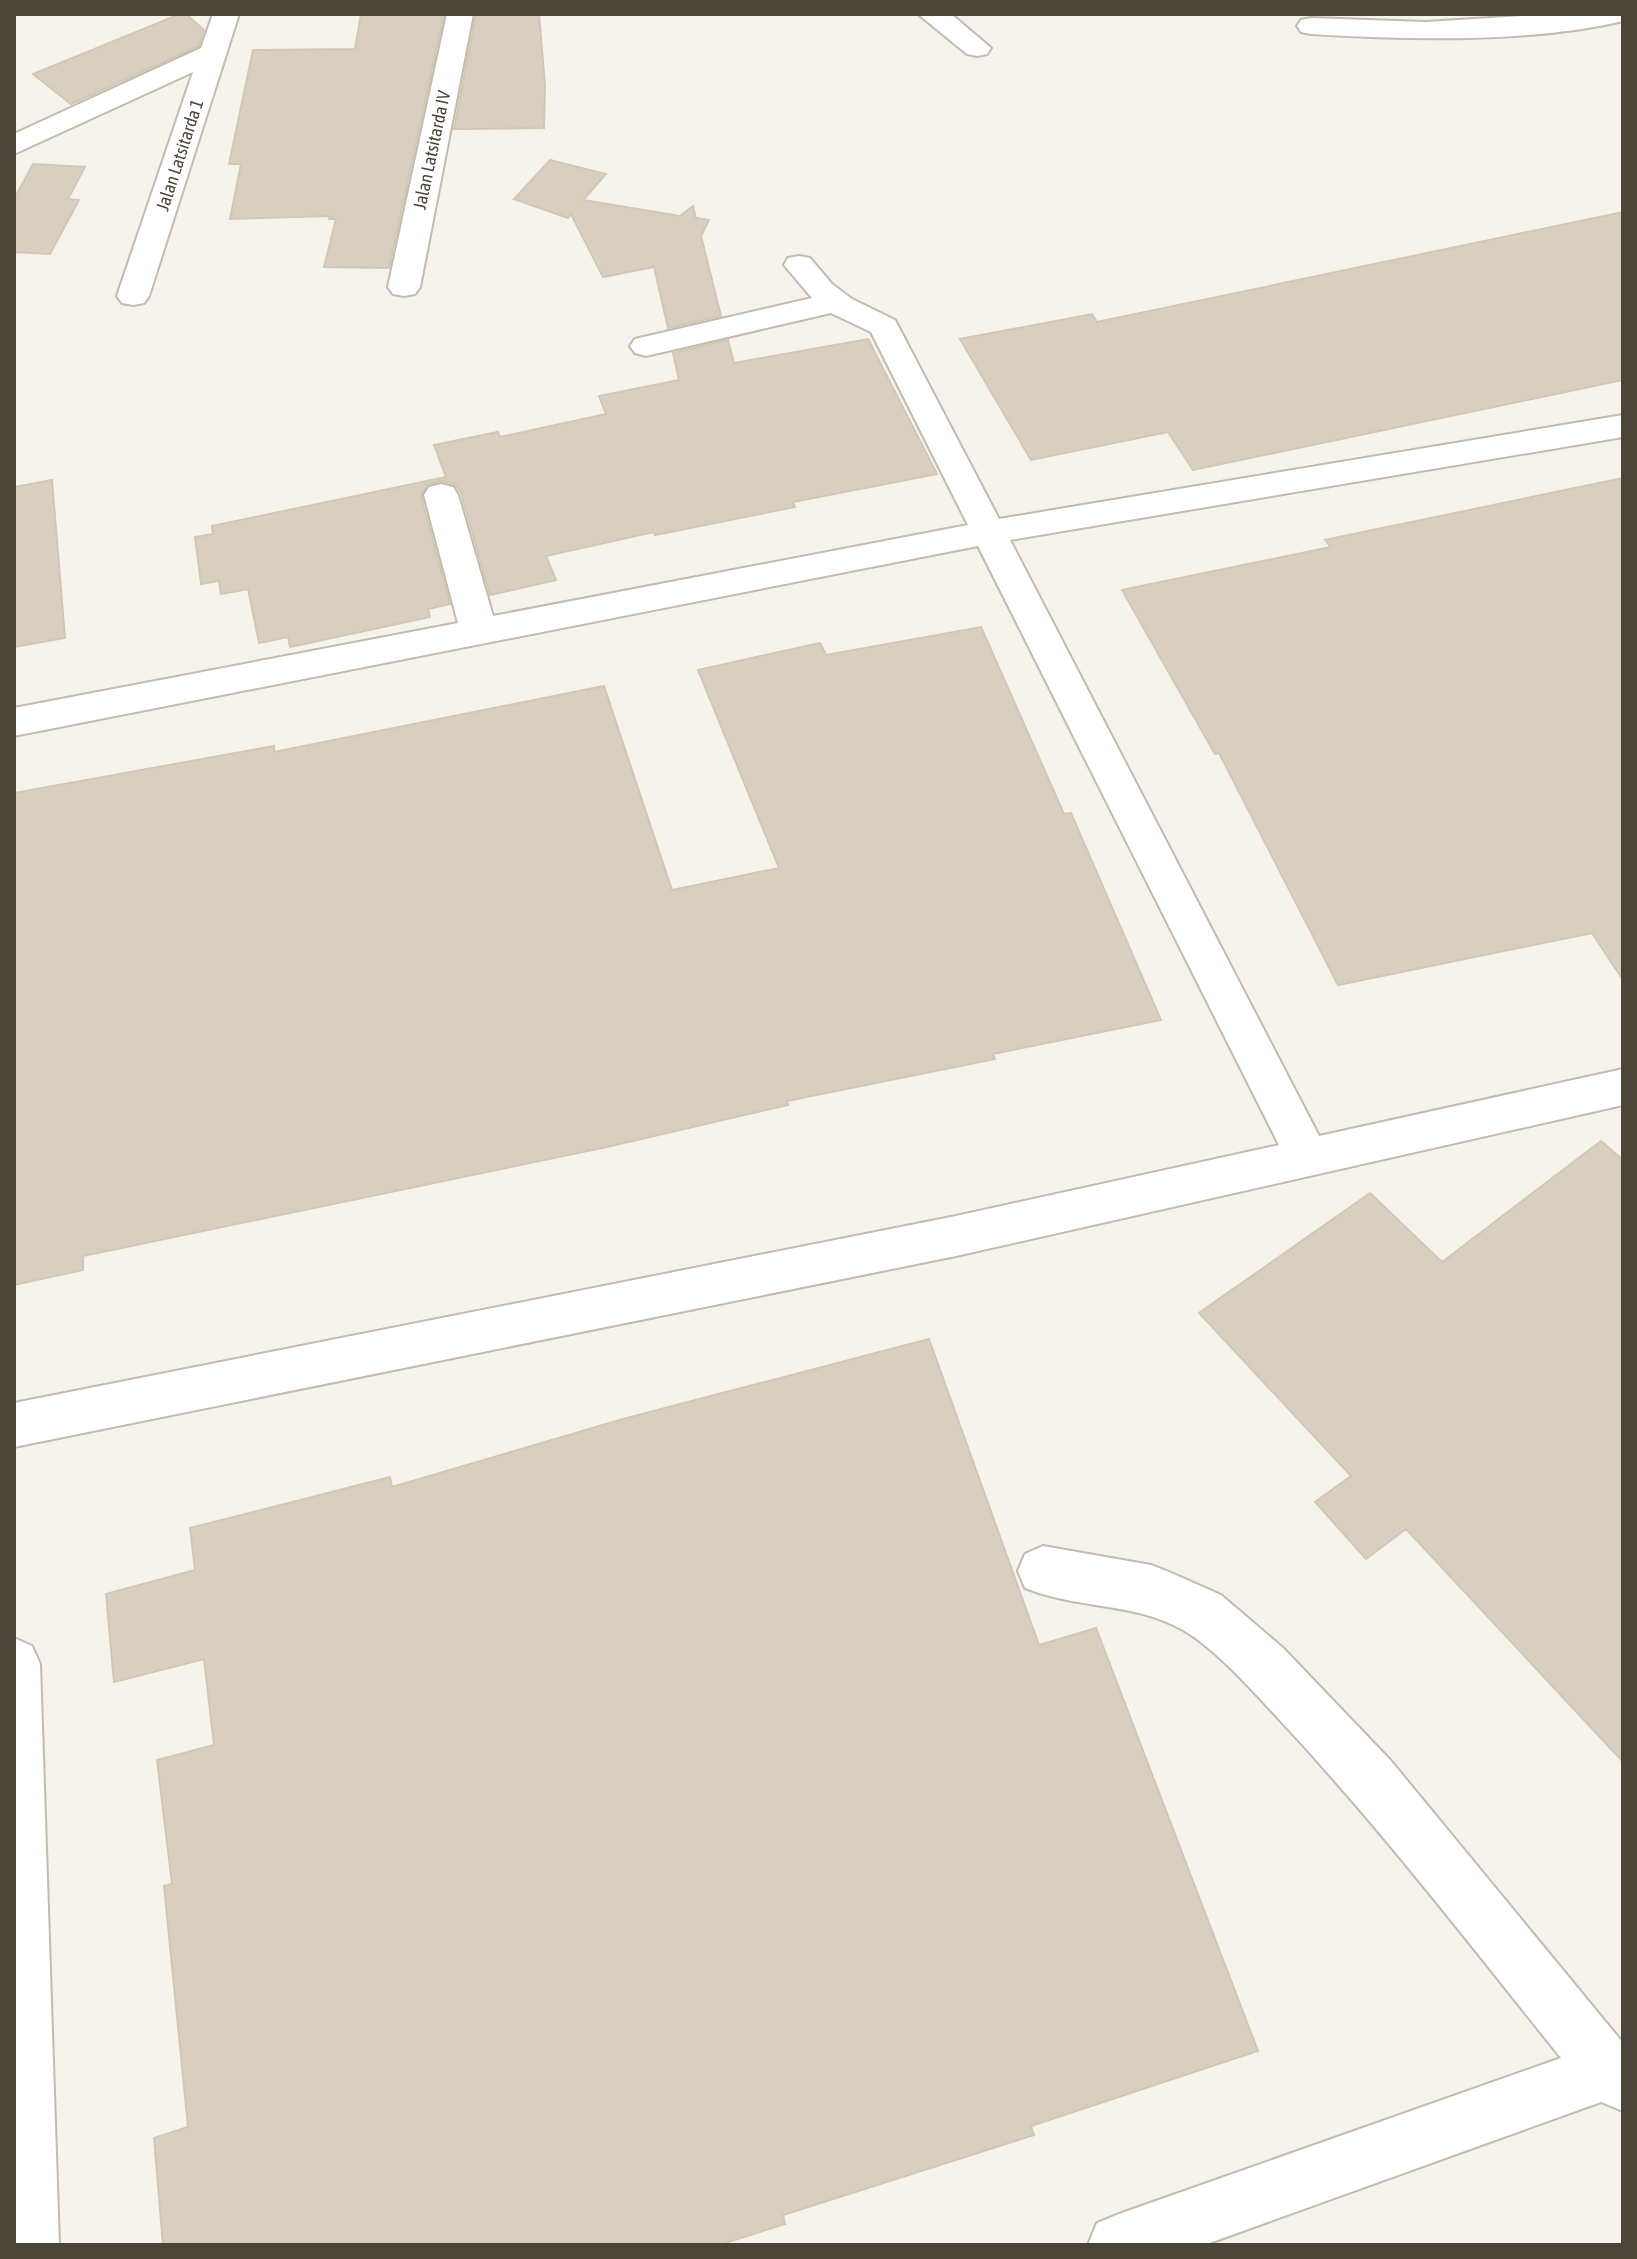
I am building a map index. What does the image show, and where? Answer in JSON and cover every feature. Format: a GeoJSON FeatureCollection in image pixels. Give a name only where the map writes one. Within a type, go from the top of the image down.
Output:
{"type":"FeatureCollection","features":[{"type":"Feature","properties":{"kind":"street","name":"Jalan Latsitarda 1"},"geometry":{"type":"LineString","coordinates":[[133,296],[226,14]]}},
{"type":"Feature","properties":{"kind":"street","name":"Jalan Latsitarda IV"},"geometry":{"type":"LineString","coordinates":[[404,287],[460,14]]}},
{"type":"Feature","properties":{"kind":"street"},"geometry":{"type":"LineString","coordinates":[[931,14],[944,20],[951,30],[977,48]]}},
{"type":"Feature","properties":{"kind":"street"},"geometry":{"type":"LineString","coordinates":[[1311,26],[1444,30],[1581,20],[1617,14]]}},
{"type":"Feature","properties":{"kind":"street"},"geometry":{"type":"LineString","coordinates":[[14,145],[212,53]]}},
{"type":"Feature","properties":{"kind":"street"},"geometry":{"type":"LineString","coordinates":[[799,265],[813,283],[837,302],[884,327],[1307,1156]]}},
{"type":"Feature","properties":{"kind":"street"},"geometry":{"type":"LineString","coordinates":[[646,346],[837,302]]}},
{"type":"Feature","properties":{"kind":"street"},"geometry":{"type":"LineString","coordinates":[[14,722],[991,532],[1623,426]]}},
{"type":"Feature","properties":{"kind":"street"},"geometry":{"type":"LineString","coordinates":[[441,495],[479,632]]}},
{"type":"Feature","properties":{"kind":"street"},"geometry":{"type":"LineString","coordinates":[[14,1425],[940,1239],[1623,1087]]}},
{"type":"Feature","properties":{"kind":"street"},"geometry":{"type":"LineString","coordinates":[[1043,1571],[1151,1590],[1203,1613],[1265,1666],[1372,1780],[1616,2076],[1119,2245]]}},
{"type":"Feature","properties":{"kind":"street"},"geometry":{"type":"LineString","coordinates":[[14,1664],[28,2245]]}},
{"type":"Feature","properties":{"kind":"building"},"geometry":{"type":"Polygon","coordinates":[[[186,14],[204,30],[199,46],[71,104],[33,74],[186,14]]]}},
{"type":"Feature","properties":{"kind":"building"},"geometry":{"type":"Polygon","coordinates":[[[361,14],[444,14],[389,268],[324,267],[336,219],[329,219],[330,216],[230,219],[241,164],[229,164],[253,50],[355,49],[361,14]]]}},
{"type":"Feature","properties":{"kind":"building"},"geometry":{"type":"Polygon","coordinates":[[[476,14],[539,14],[545,85],[544,128],[454,129],[476,14]]]}},
{"type":"Feature","properties":{"kind":"building"},"geometry":{"type":"Polygon","coordinates":[[[550,160],[606,174],[583,200],[680,216],[693,206],[696,218],[709,220],[701,236],[721,316],[668,328],[654,267],[603,277],[571,214],[568,218],[514,199],[550,160]]]}},
{"type":"Feature","properties":{"kind":"building"},"geometry":{"type":"Polygon","coordinates":[[[33,164],[85,167],[68,199],[79,200],[50,254],[14,252],[14,199],[33,164]]]}},
{"type":"Feature","properties":{"kind":"building"},"geometry":{"type":"Polygon","coordinates":[[[1623,212],[1623,380],[1193,470],[1168,432],[1031,460],[960,339],[1092,314],[1097,322],[1623,212]]]}},
{"type":"Feature","properties":{"kind":"building"},"geometry":{"type":"Polygon","coordinates":[[[868,339],[937,474],[793,502],[795,507],[655,535],[654,532],[546,556],[556,580],[490,595],[461,493],[454,484],[442,481],[428,484],[421,496],[450,604],[428,609],[430,617],[290,647],[288,637],[259,643],[248,589],[221,594],[219,581],[201,584],[195,537],[213,534],[212,526],[446,477],[434,445],[498,432],[500,437],[606,414],[599,396],[679,380],[673,353],[728,340],[734,363],[868,339]]]}},
{"type":"Feature","properties":{"kind":"building"},"geometry":{"type":"Polygon","coordinates":[[[1623,478],[1623,980],[1592,933],[1338,985],[1219,753],[1215,754],[1122,590],[1331,547],[1325,540],[1623,478]]]}},
{"type":"Feature","properties":{"kind":"building"},"geometry":{"type":"Polygon","coordinates":[[[52,480],[65,638],[14,647],[14,487],[52,480]]]}},
{"type":"Feature","properties":{"kind":"building"},"geometry":{"type":"Polygon","coordinates":[[[981,627],[1064,814],[1071,813],[1161,1020],[993,1054],[995,1059],[787,1101],[788,1105],[607,1147],[83,1256],[83,1270],[14,1285],[14,793],[274,746],[274,752],[604,686],[672,890],[779,868],[698,670],[820,643],[826,655],[981,627]]]}},
{"type":"Feature","properties":{"kind":"building"},"geometry":{"type":"Polygon","coordinates":[[[1601,1141],[1623,1160],[1623,1762],[1406,1529],[1366,1559],[1315,1502],[1351,1476],[1199,1313],[1370,1193],[1442,1262],[1601,1141]]]}},
{"type":"Feature","properties":{"kind":"building"},"geometry":{"type":"Polygon","coordinates":[[[929,1339],[1039,1645],[1096,1628],[1258,2051],[1031,2126],[1034,2135],[783,2215],[785,2224],[719,2245],[163,2245],[154,2138],[188,2127],[164,1886],[172,1884],[157,1760],[214,1745],[204,1659],[114,1682],[106,1594],[195,1570],[190,1528],[390,1477],[392,1487],[623,1419],[929,1339]]]}}]}
